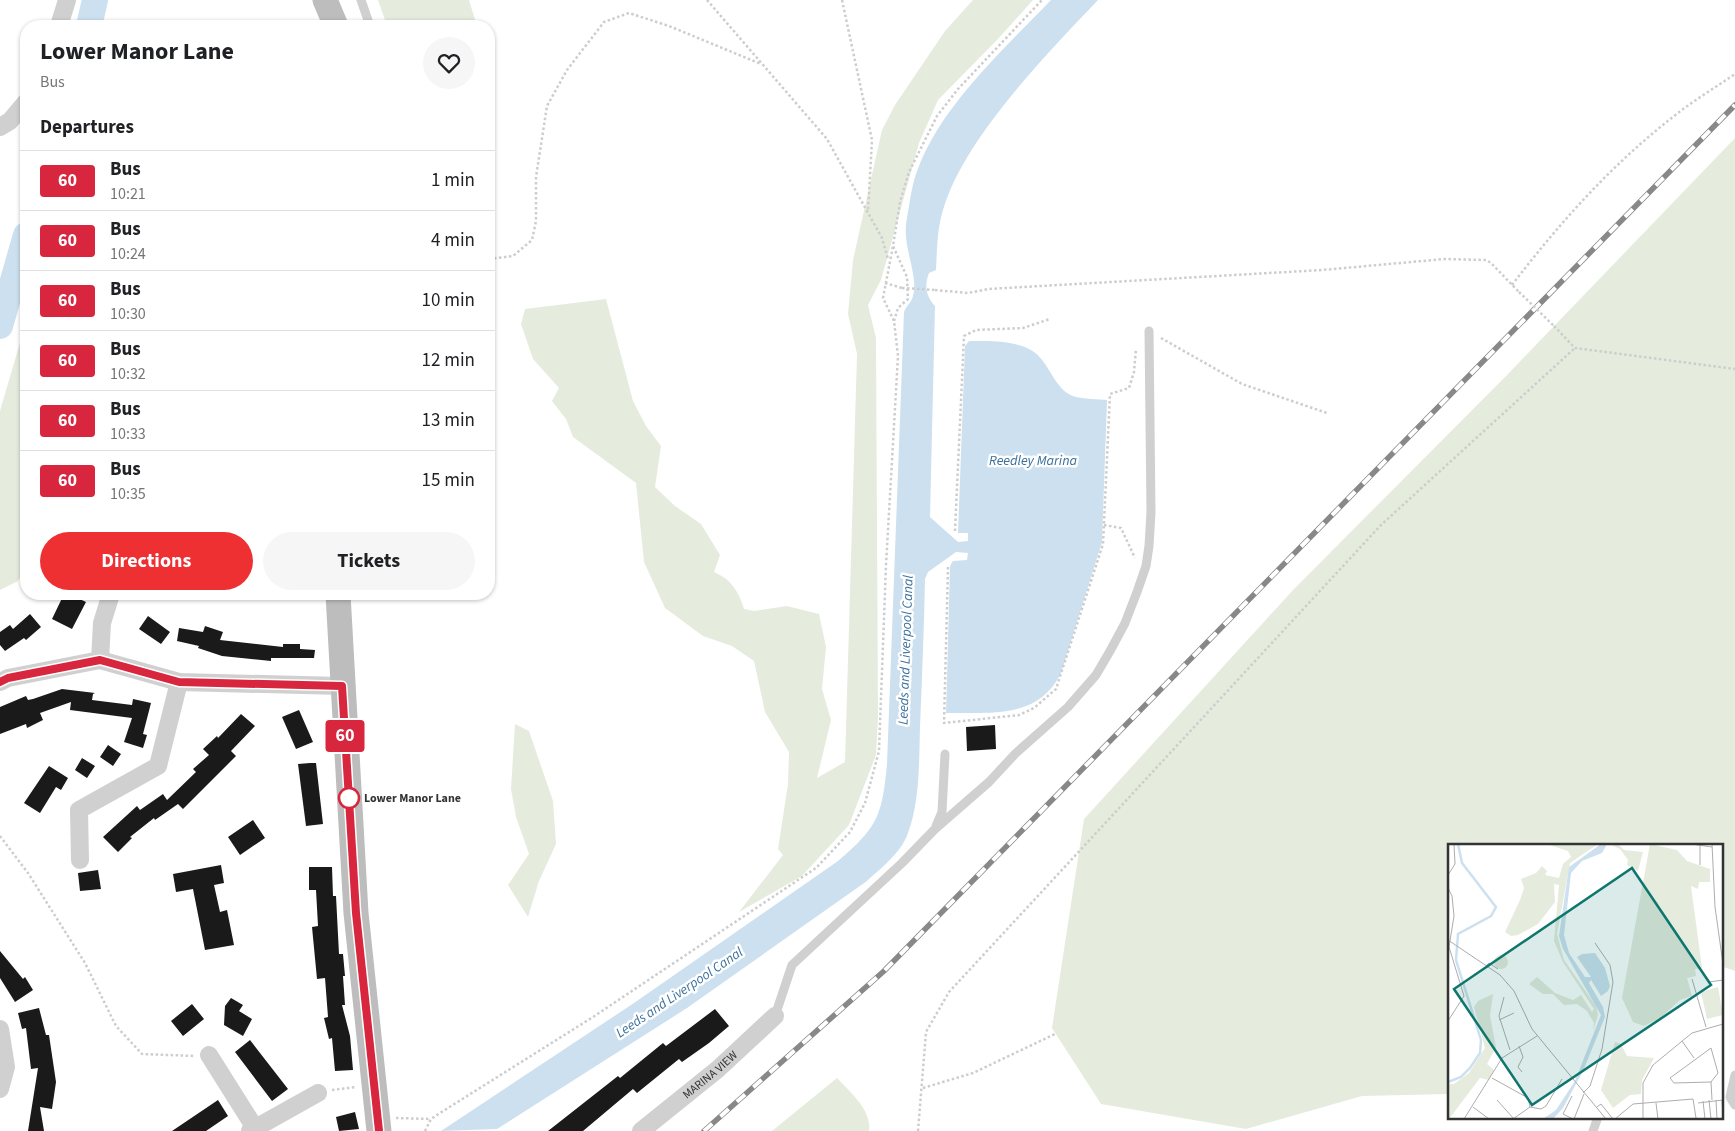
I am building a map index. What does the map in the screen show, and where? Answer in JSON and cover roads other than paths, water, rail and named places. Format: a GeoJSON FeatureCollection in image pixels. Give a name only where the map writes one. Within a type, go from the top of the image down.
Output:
{"type":"FeatureCollection","features":[{"type":"Feature","properties":{"kind":"street"},"geometry":{"type":"LineString","coordinates":[[61,20],[67,0]]}},
{"type":"Feature","properties":{"kind":"street"},"geometry":{"type":"LineString","coordinates":[[324,0],[333,20]]}},
{"type":"Feature","properties":{"kind":"street"},"geometry":{"type":"LineString","coordinates":[[0,126],[10,121],[20,109]]}},
{"type":"Feature","properties":{"kind":"street"},"geometry":{"type":"LineString","coordinates":[[100,660],[102,623],[108,600]]}},
{"type":"Feature","properties":{"kind":"street"},"geometry":{"type":"LineString","coordinates":[[338,600],[356,913],[378,1124]]}},
{"type":"Feature","properties":{"kind":"street"},"geometry":{"type":"LineString","coordinates":[[0,682],[8,678],[100,660],[179,682],[342,686]]}},
{"type":"Feature","properties":{"kind":"street"},"geometry":{"type":"LineString","coordinates":[[80,860],[79,810],[158,766],[179,682]]}},
{"type":"Feature","properties":{"kind":"street","name":"MARINA VIEW"},"geometry":{"type":"LineString","coordinates":[[641,1131],[718,1069],[775,1016]]}},
{"type":"Feature","properties":{"kind":"street"},"geometry":{"type":"LineString","coordinates":[[0,1029],[6,1067],[0,1089]]}},
{"type":"Feature","properties":{"kind":"street"},"geometry":{"type":"LineString","coordinates":[[209,1055],[252,1130],[318,1093]]}},
{"type":"Feature","properties":{"kind":"lane"},"geometry":{"type":"LineString","coordinates":[[361,0],[368,20]]}},
{"type":"Feature","properties":{"kind":"lane"},"geometry":{"type":"LineString","coordinates":[[775,1016],[792,965],[902,863],[935,829],[989,782],[1015,754],[1068,707],[1096,675],[1125,623],[1143,576],[1149,546],[1151,512],[1149,331]]}},
{"type":"Feature","properties":{"kind":"lane"},"geometry":{"type":"LineString","coordinates":[[935,829],[942,812],[945,754]]}},
{"type":"Feature","properties":{"kind":"lane"},"geometry":{"type":"LineString","coordinates":[[1735,1075],[1730,1096],[1735,1104]]}},
{"type":"Feature","properties":{"kind":"lane"},"geometry":{"type":"LineString","coordinates":[[1593,1131],[1598,1118]]}},
{"type":"Feature","properties":{"kind":"water"},"geometry":{"type":"Polygon","coordinates":[[[1051,0],[1098,0],[1055,45],[1009,98],[969,154],[943,210],[938,232],[936,270],[929,273],[926,287],[928,295],[935,306],[930,517],[958,542],[968,541],[968,533],[958,533],[965,346],[969,341],[1003,342],[1027,348],[1040,357],[1058,383],[1069,394],[1080,398],[1107,400],[1102,542],[1061,673],[1051,688],[1040,699],[1026,706],[996,712],[946,713],[950,566],[953,561],[967,560],[968,553],[956,552],[928,572],[925,579],[917,794],[908,833],[896,853],[867,881],[687,1008],[497,1129],[441,1131],[634,1003],[838,861],[862,839],[876,819],[883,796],[887,764],[904,312],[912,298],[914,287],[906,239],[911,192],[919,166],[930,143],[959,99],[977,77],[1051,0]]]}},
{"type":"Feature","properties":{"kind":"waterway"},"geometry":{"type":"LineString","coordinates":[[90,20],[95,0]]}},
{"type":"Feature","properties":{"kind":"waterway"},"geometry":{"type":"LineString","coordinates":[[0,326],[20,256]]}},
{"type":"Feature","properties":{"kind":"railway"},"geometry":{"type":"LineString","coordinates":[[704,1131],[884,971],[1735,105]]}},
{"type":"Feature","properties":{"kind":"place","name":"Lower Manor Lane"},"geometry":{"type":"Point","coordinates":[349,798]}},
{"type":"Feature","properties":{"kind":"water label","name":"Reedley Marina"},"geometry":{"type":"Point","coordinates":[1033,460]}},
{"type":"Feature","properties":{"kind":"water label","name":"Leeds and Liverpool Canal"},"geometry":{"type":"Point","coordinates":[905,650]}},
{"type":"Feature","properties":{"kind":"water label","name":"Leeds and Liverpool Canal"},"geometry":{"type":"Point","coordinates":[679,992]}}]}
